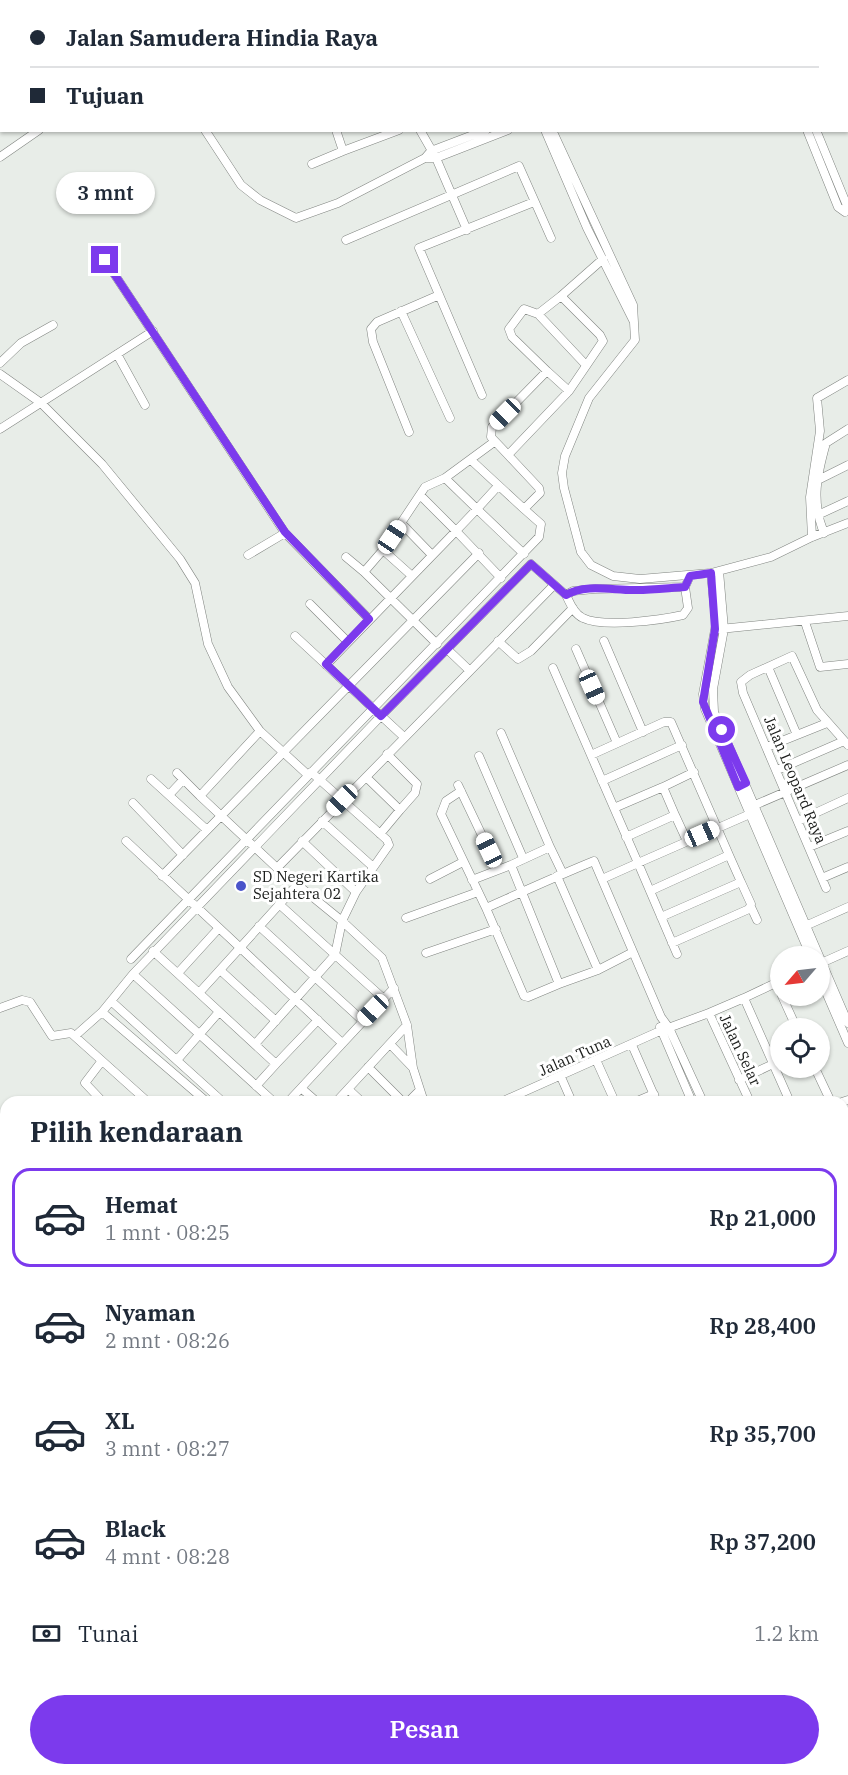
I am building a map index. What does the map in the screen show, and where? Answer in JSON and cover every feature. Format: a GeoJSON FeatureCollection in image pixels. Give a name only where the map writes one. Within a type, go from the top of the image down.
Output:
{"type":"FeatureCollection","features":[{"type":"Feature","properties":{"kind":"street"},"geometry":{"type":"LineString","coordinates":[[0,157],[36,132]]}},
{"type":"Feature","properties":{"kind":"street"},"geometry":{"type":"LineString","coordinates":[[206,132],[241,185],[260,200],[296,218],[338,203],[482,132]]}},
{"type":"Feature","properties":{"kind":"street"},"geometry":{"type":"LineString","coordinates":[[337,132],[344,151]]}},
{"type":"Feature","properties":{"kind":"street"},"geometry":{"type":"LineString","coordinates":[[421,132],[467,230]]}},
{"type":"Feature","properties":{"kind":"street"},"geometry":{"type":"LineString","coordinates":[[431,156],[502,132]]}},
{"type":"Feature","properties":{"kind":"street"},"geometry":{"type":"LineString","coordinates":[[546,132],[625,309],[634,322]]}},
{"type":"Feature","properties":{"kind":"street"},"geometry":{"type":"LineString","coordinates":[[553,132],[633,305],[636,333],[632,346],[595,388],[575,427],[565,456],[562,473],[564,488],[581,552],[591,565],[603,572],[625,578],[652,579],[690,576],[715,572],[771,557],[848,523]]}},
{"type":"Feature","properties":{"kind":"street"},"geometry":{"type":"LineString","coordinates":[[808,132],[838,207],[845,212],[848,208],[817,132]]}},
{"type":"Feature","properties":{"kind":"street"},"geometry":{"type":"LineString","coordinates":[[312,164],[380,134]]}},
{"type":"Feature","properties":{"kind":"street"},"geometry":{"type":"LineString","coordinates":[[346,240],[519,166],[551,238]]}},
{"type":"Feature","properties":{"kind":"street"},"geometry":{"type":"LineString","coordinates":[[482,395],[418,249],[534,202]]}},
{"type":"Feature","properties":{"kind":"street"},"geometry":{"type":"LineString","coordinates":[[105,260],[285,532],[369,619]]}},
{"type":"Feature","properties":{"kind":"street"},"geometry":{"type":"LineString","coordinates":[[538,314],[603,260]]}},
{"type":"Feature","properties":{"kind":"street"},"geometry":{"type":"LineString","coordinates":[[409,432],[371,333],[373,325],[437,296]]}},
{"type":"Feature","properties":{"kind":"street"},"geometry":{"type":"LineString","coordinates":[[508,455],[569,392],[603,339],[561,296]]}},
{"type":"Feature","properties":{"kind":"street"},"geometry":{"type":"LineString","coordinates":[[569,392],[509,332],[524,309],[538,314],[585,364]]}},
{"type":"Feature","properties":{"kind":"street"},"geometry":{"type":"LineString","coordinates":[[402,311],[450,418]]}},
{"type":"Feature","properties":{"kind":"street"},"geometry":{"type":"LineString","coordinates":[[0,363],[21,343],[53,325]]}},
{"type":"Feature","properties":{"kind":"street"},"geometry":{"type":"LineString","coordinates":[[0,429],[153,331]]}},
{"type":"Feature","properties":{"kind":"street"},"geometry":{"type":"LineString","coordinates":[[117,354],[145,405]]}},
{"type":"Feature","properties":{"kind":"street"},"geometry":{"type":"LineString","coordinates":[[524,509],[540,494],[539,488],[494,442],[490,432],[492,427],[548,371]]}},
{"type":"Feature","properties":{"kind":"street"},"geometry":{"type":"LineString","coordinates":[[0,374],[41,403],[102,464],[189,572],[195,583],[208,644],[215,661],[237,702],[260,731],[342,800],[389,845],[372,866],[356,892],[342,921],[335,955],[255,1044]]}},
{"type":"Feature","properties":{"kind":"street"},"geometry":{"type":"LineString","coordinates":[[812,537],[810,497],[820,431],[818,398],[848,380]]}},
{"type":"Feature","properties":{"kind":"street"},"geometry":{"type":"LineString","coordinates":[[824,533],[818,515],[816,481],[826,443],[848,429]]}},
{"type":"Feature","properties":{"kind":"street"},"geometry":{"type":"LineString","coordinates":[[364,572],[383,550],[425,487],[445,478],[494,442]]}},
{"type":"Feature","properties":{"kind":"street"},"geometry":{"type":"LineString","coordinates":[[75,1036],[102,1012],[153,951],[195,908],[373,709],[539,537],[542,528],[471,460]]}},
{"type":"Feature","properties":{"kind":"street"},"geometry":{"type":"LineString","coordinates":[[816,481],[848,465]]}},
{"type":"Feature","properties":{"kind":"street"},"geometry":{"type":"LineString","coordinates":[[445,478],[524,554]]}},
{"type":"Feature","properties":{"kind":"street"},"geometry":{"type":"LineString","coordinates":[[326,664],[498,486]]}},
{"type":"Feature","properties":{"kind":"street"},"geometry":{"type":"LineString","coordinates":[[420,495],[501,578]]}},
{"type":"Feature","properties":{"kind":"street"},"geometry":{"type":"LineString","coordinates":[[818,515],[848,501]]}},
{"type":"Feature","properties":{"kind":"street"},"geometry":{"type":"LineString","coordinates":[[401,523],[432,555]]}},
{"type":"Feature","properties":{"kind":"street"},"geometry":{"type":"LineString","coordinates":[[248,555],[285,532]]}},
{"type":"Feature","properties":{"kind":"street"},"geometry":{"type":"LineString","coordinates":[[383,550],[412,576]]}},
{"type":"Feature","properties":{"kind":"street"},"geometry":{"type":"LineString","coordinates":[[162,876],[479,554]]}},
{"type":"Feature","properties":{"kind":"street"},"geometry":{"type":"LineString","coordinates":[[346,557],[437,644]]}},
{"type":"Feature","properties":{"kind":"street"},"geometry":{"type":"LineString","coordinates":[[131,959],[187,900],[250,844],[314,776],[381,716],[531,564],[566,595],[577,614],[589,620],[621,622],[679,616],[688,608],[685,587],[690,576]]}},
{"type":"Feature","properties":{"kind":"street"},"geometry":{"type":"LineString","coordinates":[[715,572],[720,629],[712,705],[750,813],[797,915]]}},
{"type":"Feature","properties":{"kind":"street"},"geometry":{"type":"LineString","coordinates":[[277,868],[554,585]]}},
{"type":"Feature","properties":{"kind":"street"},"geometry":{"type":"LineString","coordinates":[[566,595],[573,591],[594,589],[636,590],[685,587]]}},
{"type":"Feature","properties":{"kind":"street"},"geometry":{"type":"LineString","coordinates":[[310,604],[348,642]]}},
{"type":"Feature","properties":{"kind":"street"},"geometry":{"type":"LineString","coordinates":[[498,641],[518,659],[531,651],[573,609]]}},
{"type":"Feature","properties":{"kind":"street"},"geometry":{"type":"LineString","coordinates":[[720,629],[848,616]]}},
{"type":"Feature","properties":{"kind":"street"},"geometry":{"type":"LineString","coordinates":[[805,622],[820,668],[848,664]]}},
{"type":"Feature","properties":{"kind":"street"},"geometry":{"type":"LineString","coordinates":[[295,636],[404,737]]}},
{"type":"Feature","properties":{"kind":"street"},"geometry":{"type":"LineString","coordinates":[[604,641],[643,732]]}},
{"type":"Feature","properties":{"kind":"street"},"geometry":{"type":"LineString","coordinates":[[447,649],[469,670]]}},
{"type":"Feature","properties":{"kind":"street"},"geometry":{"type":"LineString","coordinates":[[576,649],[617,743]]}},
{"type":"Feature","properties":{"kind":"street"},"geometry":{"type":"LineString","coordinates":[[777,770],[846,743],[827,723],[810,698],[792,656],[768,667],[797,735]]}},
{"type":"Feature","properties":{"kind":"street","name":"Jalan Leopard Raya"},"geometry":{"type":"LineString","coordinates":[[768,667],[741,682],[742,693],[826,888]]}},
{"type":"Feature","properties":{"kind":"street"},"geometry":{"type":"LineString","coordinates":[[553,668],[677,954]]}},
{"type":"Feature","properties":{"kind":"street"},"geometry":{"type":"LineString","coordinates":[[591,755],[671,722],[757,920]]}},
{"type":"Feature","properties":{"kind":"street"},"geometry":{"type":"LineString","coordinates":[[767,747],[827,723]]}},
{"type":"Feature","properties":{"kind":"street"},"geometry":{"type":"LineString","coordinates":[[200,796],[260,731]]}},
{"type":"Feature","properties":{"kind":"street"},"geometry":{"type":"LineString","coordinates":[[501,733],[598,970]]}},
{"type":"Feature","properties":{"kind":"street"},"geometry":{"type":"LineString","coordinates":[[602,781],[682,745]]}},
{"type":"Feature","properties":{"kind":"street"},"geometry":{"type":"LineString","coordinates":[[380,834],[414,793],[417,784],[387,754]]}},
{"type":"Feature","properties":{"kind":"street"},"geometry":{"type":"LineString","coordinates":[[479,756],[523,858]]}},
{"type":"Feature","properties":{"kind":"street"},"geometry":{"type":"LineString","coordinates":[[755,805],[848,765]]}},
{"type":"Feature","properties":{"kind":"street"},"geometry":{"type":"LineString","coordinates":[[614,808],[694,772]]}},
{"type":"Feature","properties":{"kind":"street"},"geometry":{"type":"LineString","coordinates":[[177,773],[250,844],[380,955],[407,1025],[413,1068],[422,1096]]}},
{"type":"Feature","properties":{"kind":"street"},"geometry":{"type":"LineString","coordinates":[[366,777],[400,810]]}},
{"type":"Feature","properties":{"kind":"street"},"geometry":{"type":"LineString","coordinates":[[151,779],[207,830]]}},
{"type":"Feature","properties":{"kind":"street"},"geometry":{"type":"LineString","coordinates":[[169,795],[183,780]]}},
{"type":"Feature","properties":{"kind":"street"},"geometry":{"type":"LineString","coordinates":[[742,785],[755,805],[797,915],[812,946]]}},
{"type":"Feature","properties":{"kind":"street"},"geometry":{"type":"LineString","coordinates":[[663,787],[687,841]]}},
{"type":"Feature","properties":{"kind":"street"},"geometry":{"type":"LineString","coordinates":[[498,869],[460,788],[441,809],[442,820],[486,908],[525,997],[598,970],[633,952]]}},
{"type":"Feature","properties":{"kind":"street"},"geometry":{"type":"LineString","coordinates":[[798,821],[848,798]]}},
{"type":"Feature","properties":{"kind":"street"},"geometry":{"type":"LineString","coordinates":[[133,803],[183,855]]}},
{"type":"Feature","properties":{"kind":"street"},"geometry":{"type":"LineString","coordinates":[[602,879],[750,813]]}},
{"type":"Feature","properties":{"kind":"street"},"geometry":{"type":"LineString","coordinates":[[626,837],[675,815]]}},
{"type":"Feature","properties":{"kind":"street"},"geometry":{"type":"LineString","coordinates":[[322,821],[372,866]]}},
{"type":"Feature","properties":{"kind":"street"},"geometry":{"type":"LineString","coordinates":[[809,847],[848,831]]}},
{"type":"Feature","properties":{"kind":"street"},"geometry":{"type":"LineString","coordinates":[[126,841],[195,908],[341,1042]]}},
{"type":"Feature","properties":{"kind":"street"},"geometry":{"type":"LineString","coordinates":[[302,841],[356,892]]}},
{"type":"Feature","properties":{"kind":"street"},"geometry":{"type":"LineString","coordinates":[[472,880],[549,847]]}},
{"type":"Feature","properties":{"kind":"street"},"geometry":{"type":"LineString","coordinates":[[650,891],[729,855]]}},
{"type":"Feature","properties":{"kind":"street"},"geometry":{"type":"LineString","coordinates":[[486,908],[594,861],[661,1017],[669,1028],[700,1096]]}},
{"type":"Feature","properties":{"kind":"street"},"geometry":{"type":"LineString","coordinates":[[430,879],[463,862]]}},
{"type":"Feature","properties":{"kind":"street"},"geometry":{"type":"LineString","coordinates":[[511,865],[559,984]]}},
{"type":"Feature","properties":{"kind":"street"},"geometry":{"type":"LineString","coordinates":[[822,878],[848,867]]}},
{"type":"Feature","properties":{"kind":"street"},"geometry":{"type":"LineString","coordinates":[[661,917],[741,882]]}},
{"type":"Feature","properties":{"kind":"street"},"geometry":{"type":"LineString","coordinates":[[199,993],[297,885]]}},
{"type":"Feature","properties":{"kind":"street"},"geometry":{"type":"LineString","coordinates":[[406,918],[478,892]]}},
{"type":"Feature","properties":{"kind":"street"},"geometry":{"type":"LineString","coordinates":[[279,904],[384,999]]}},
{"type":"Feature","properties":{"kind":"street"},"geometry":{"type":"LineString","coordinates":[[672,943],[751,906]]}},
{"type":"Feature","properties":{"kind":"street"},"geometry":{"type":"LineString","coordinates":[[802,927],[848,907]]}},
{"type":"Feature","properties":{"kind":"street"},"geometry":{"type":"LineString","coordinates":[[260,926],[363,1021]]}},
{"type":"Feature","properties":{"kind":"street"},"geometry":{"type":"LineString","coordinates":[[802,927],[808,946]]}},
{"type":"Feature","properties":{"kind":"street"},"geometry":{"type":"LineString","coordinates":[[178,973],[218,929]]}},
{"type":"Feature","properties":{"kind":"street"},"geometry":{"type":"LineString","coordinates":[[426,953],[496,930]]}},
{"type":"Feature","properties":{"kind":"street"},"geometry":{"type":"LineString","coordinates":[[153,951],[276,1064]]}},
{"type":"Feature","properties":{"kind":"street"},"geometry":{"type":"LineString","coordinates":[[830,960],[848,951]]}},
{"type":"Feature","properties":{"kind":"street"},"geometry":{"type":"LineString","coordinates":[[220,970],[276,1021]]}},
{"type":"Feature","properties":{"kind":"street"},"geometry":{"type":"LineString","coordinates":[[133,974],[267,1096]]}},
{"type":"Feature","properties":{"kind":"street"},"geometry":{"type":"LineString","coordinates":[[830,984],[848,1023]]}},
{"type":"Feature","properties":{"kind":"street"},"geometry":{"type":"LineString","coordinates":[[710,1013],[770,986]]}},
{"type":"Feature","properties":{"kind":"street"},"geometry":{"type":"LineString","coordinates":[[294,1096],[341,1042],[394,988]]}},
{"type":"Feature","properties":{"kind":"street"},"geometry":{"type":"LineString","coordinates":[[744,998],[770,1057]]}},
{"type":"Feature","properties":{"kind":"street"},"geometry":{"type":"LineString","coordinates":[[0,1008],[26,1000],[33,1005],[52,1036],[67,1032],[75,1036],[141,1096]]}},
{"type":"Feature","properties":{"kind":"street"},"geometry":{"type":"LineString","coordinates":[[111,1001],[216,1096]]}},
{"type":"Feature","properties":{"kind":"street"},"geometry":{"type":"LineString","coordinates":[[830,1001],[848,1042]]}},
{"type":"Feature","properties":{"kind":"street"},"geometry":{"type":"LineString","coordinates":[[102,1012],[198,1095]]}},
{"type":"Feature","properties":{"kind":"street"},"geometry":{"type":"LineString","coordinates":[[177,1060],[219,1012]]}},
{"type":"Feature","properties":{"kind":"street","name":"Jalan Selar"},"geometry":{"type":"LineString","coordinates":[[660,1031],[710,1013],[747,1096]]}},
{"type":"Feature","properties":{"kind":"street"},"geometry":{"type":"LineString","coordinates":[[661,1017],[660,1031],[689,1096]]}},
{"type":"Feature","properties":{"kind":"street"},"geometry":{"type":"LineString","coordinates":[[256,1086],[318,1020]]}},
{"type":"Feature","properties":{"kind":"street"},"geometry":{"type":"LineString","coordinates":[[342,1096],[407,1025]]}},
{"type":"Feature","properties":{"kind":"street","name":"Jalan Tuna"},"geometry":{"type":"LineString","coordinates":[[518,1096],[597,1062],[660,1031]]}},
{"type":"Feature","properties":{"kind":"street"},"geometry":{"type":"LineString","coordinates":[[390,1044],[413,1068]]}},
{"type":"Feature","properties":{"kind":"street"},"geometry":{"type":"LineString","coordinates":[[632,1045],[654,1094],[649,1096]]}},
{"type":"Feature","properties":{"kind":"street"},"geometry":{"type":"LineString","coordinates":[[97,1096],[85,1083],[101,1062]]}},
{"type":"Feature","properties":{"kind":"street"},"geometry":{"type":"LineString","coordinates":[[597,1062],[612,1096]]}},
{"type":"Feature","properties":{"kind":"street"},"geometry":{"type":"LineString","coordinates":[[739,1080],[770,1065]]}},
{"type":"Feature","properties":{"kind":"street"},"geometry":{"type":"LineString","coordinates":[[368,1067],[397,1096]]}},
{"type":"Feature","properties":{"kind":"street"},"geometry":{"type":"LineString","coordinates":[[561,1077],[569,1096]]}},
{"type":"Feature","properties":{"kind":"street"},"geometry":{"type":"LineString","coordinates":[[779,1078],[787,1096]]}},
{"type":"Feature","properties":{"kind":"street"},"geometry":{"type":"LineString","coordinates":[[820,1078],[828,1096]]}},
{"type":"Feature","properties":{"kind":"street"},"geometry":{"type":"LineString","coordinates":[[301,1088],[310,1096]]}},
{"type":"Feature","properties":{"kind":"street"},"geometry":{"type":"LineString","coordinates":[[348,1089],[356,1096]]}},
{"type":"Feature","properties":{"kind":"street"},"geometry":{"type":"LineString","coordinates":[[414,1096],[420,1090]]}},
{"type":"Feature","properties":{"kind":"place","name":"SD Negeri Kartika Sejahtera 02"},"geometry":{"type":"Point","coordinates":[241,886]}},
{"type":"Feature","properties":{"kind":"route"},"geometry":{"type":"LineString","coordinates":[[105,260],[285,532],[369,619],[326,664],[381,716],[531,564],[566,595],[573,591],[594,589],[636,590],[685,587],[690,576],[711,573],[716,610],[715,629],[703,702],[738,787],[746,783],[722,730]]}}]}
